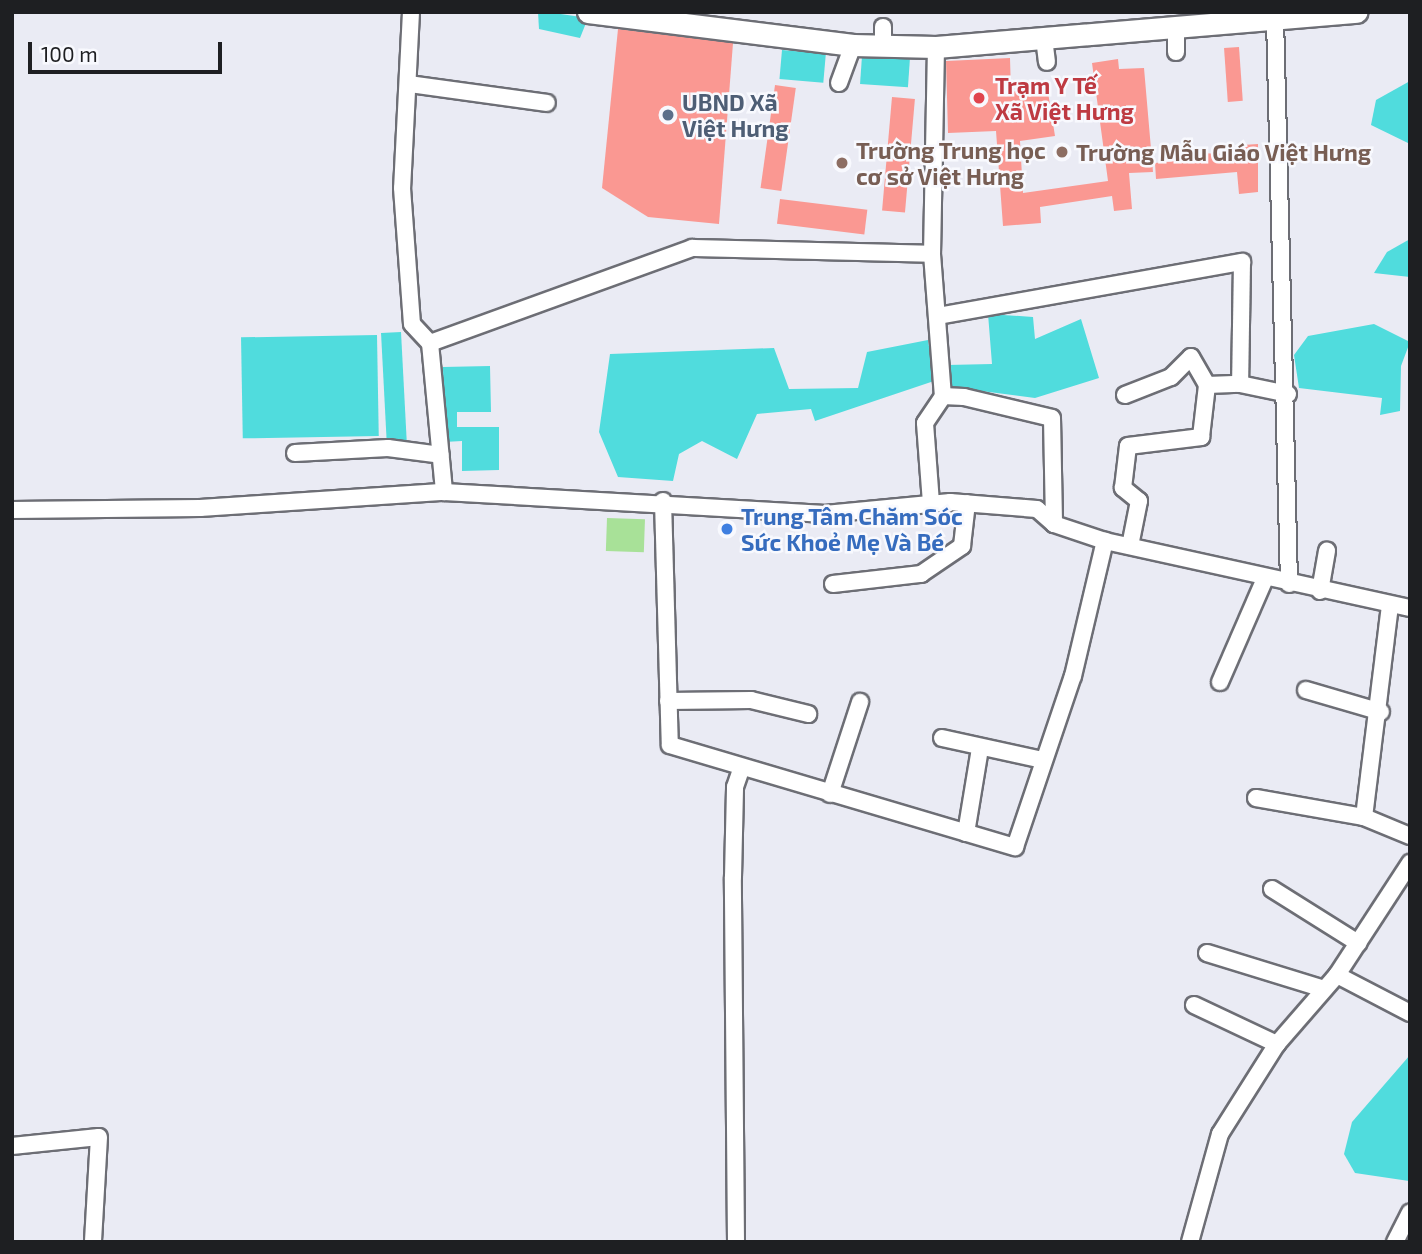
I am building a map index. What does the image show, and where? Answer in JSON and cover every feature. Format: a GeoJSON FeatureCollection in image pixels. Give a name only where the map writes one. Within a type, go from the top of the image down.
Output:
{"type":"FeatureCollection","features":[{"type":"Feature","properties":{"kind":"main road"},"geometry":{"type":"LineString","coordinates":[[588,12],[621,22],[696,32],[853,45],[883,36],[963,52],[1044,38],[1357,12]]}},
{"type":"Feature","properties":{"kind":"street"},"geometry":{"type":"LineString","coordinates":[[411,12],[401,188],[412,324],[430,343],[444,492]]}},
{"type":"Feature","properties":{"kind":"street"},"geometry":{"type":"LineString","coordinates":[[1275,18],[1288,394],[1289,584]]}},
{"type":"Feature","properties":{"kind":"street"},"geometry":{"type":"LineString","coordinates":[[1175,52],[1176,27]]}},
{"type":"Feature","properties":{"kind":"street"},"geometry":{"type":"LineString","coordinates":[[1044,38],[1047,62]]}},
{"type":"Feature","properties":{"kind":"street"},"geometry":{"type":"LineString","coordinates":[[839,83],[853,45]]}},
{"type":"Feature","properties":{"kind":"street"},"geometry":{"type":"LineString","coordinates":[[931,503],[925,423],[943,396],[932,254],[936,47]]}},
{"type":"Feature","properties":{"kind":"street"},"geometry":{"type":"LineString","coordinates":[[408,84],[547,103]]}},
{"type":"Feature","properties":{"kind":"street"},"geometry":{"type":"LineString","coordinates":[[430,343],[692,248],[932,254]]}},
{"type":"Feature","properties":{"kind":"street"},"geometry":{"type":"LineString","coordinates":[[938,316],[1242,262],[1240,384]]}},
{"type":"Feature","properties":{"kind":"street"},"geometry":{"type":"LineString","coordinates":[[1125,395],[1171,377],[1191,357],[1207,385],[1202,437],[1128,446],[1123,488],[1139,501],[1130,546]]}},
{"type":"Feature","properties":{"kind":"street"},"geometry":{"type":"LineString","coordinates":[[1207,385],[1240,384],[1288,394]]}},
{"type":"Feature","properties":{"kind":"street"},"geometry":{"type":"LineString","coordinates":[[943,396],[1052,418],[1054,524]]}},
{"type":"Feature","properties":{"kind":"street"},"geometry":{"type":"LineString","coordinates":[[295,453],[388,448],[441,455]]}},
{"type":"Feature","properties":{"kind":"street"},"geometry":{"type":"LineString","coordinates":[[12,510],[200,508],[444,492],[663,501],[825,514],[931,503],[967,503],[1037,509],[1054,524],[1105,541],[1264,581],[1410,608]]}},
{"type":"Feature","properties":{"kind":"street"},"geometry":{"type":"LineString","coordinates":[[663,501],[670,745],[1014,847],[1073,676],[1105,541]]}},
{"type":"Feature","properties":{"kind":"street"},"geometry":{"type":"LineString","coordinates":[[833,584],[921,574],[962,546],[967,503]]}},
{"type":"Feature","properties":{"kind":"street"},"geometry":{"type":"LineString","coordinates":[[1320,591],[1327,551]]}},
{"type":"Feature","properties":{"kind":"street"},"geometry":{"type":"LineString","coordinates":[[1220,682],[1264,581]]}},
{"type":"Feature","properties":{"kind":"street"},"geometry":{"type":"LineString","coordinates":[[1364,817],[1381,712],[1390,606]]}},
{"type":"Feature","properties":{"kind":"street"},"geometry":{"type":"LineString","coordinates":[[1306,690],[1381,712]]}},
{"type":"Feature","properties":{"kind":"street"},"geometry":{"type":"LineString","coordinates":[[668,702],[751,700],[808,715]]}},
{"type":"Feature","properties":{"kind":"street"},"geometry":{"type":"LineString","coordinates":[[830,794],[860,702]]}},
{"type":"Feature","properties":{"kind":"street"},"geometry":{"type":"LineString","coordinates":[[942,738],[1043,760]]}},
{"type":"Feature","properties":{"kind":"street"},"geometry":{"type":"LineString","coordinates":[[966,833],[979,748]]}},
{"type":"Feature","properties":{"kind":"street"},"geometry":{"type":"LineString","coordinates":[[736,1242],[733,877],[735,787],[743,767]]}},
{"type":"Feature","properties":{"kind":"street"},"geometry":{"type":"LineString","coordinates":[[1256,798],[1364,817],[1410,836]]}},
{"type":"Feature","properties":{"kind":"street"},"geometry":{"type":"LineString","coordinates":[[1190,1242],[1220,1134],[1277,1044],[1321,988],[1337,975],[1410,863]]}},
{"type":"Feature","properties":{"kind":"street"},"geometry":{"type":"LineString","coordinates":[[1272,889],[1358,943]]}},
{"type":"Feature","properties":{"kind":"street"},"geometry":{"type":"LineString","coordinates":[[1207,953],[1321,988]]}},
{"type":"Feature","properties":{"kind":"street"},"geometry":{"type":"LineString","coordinates":[[1337,975],[1410,1013]]}},
{"type":"Feature","properties":{"kind":"street"},"geometry":{"type":"LineString","coordinates":[[1194,1005],[1277,1044]]}},
{"type":"Feature","properties":{"kind":"street"},"geometry":{"type":"LineString","coordinates":[[12,1146],[99,1137],[93,1242]]}},
{"type":"Feature","properties":{"kind":"street"},"geometry":{"type":"LineString","coordinates":[[1395,1242],[1410,1213]]}},
{"type":"Feature","properties":{"kind":"green space"},"geometry":{"type":"Polygon","coordinates":[[[607,518],[645,519],[644,552],[606,551],[607,518]]]}},
{"type":"Feature","properties":{"kind":"water"},"geometry":{"type":"Polygon","coordinates":[[[538,12],[588,18],[580,38],[539,29],[538,12]]]}},
{"type":"Feature","properties":{"kind":"water"},"geometry":{"type":"Polygon","coordinates":[[[782,50],[826,54],[823,83],[779,79],[782,50]]]}},
{"type":"Feature","properties":{"kind":"water"},"geometry":{"type":"Polygon","coordinates":[[[862,56],[910,59],[908,87],[860,84],[862,56]]]}},
{"type":"Feature","properties":{"kind":"water"},"geometry":{"type":"Polygon","coordinates":[[[1410,81],[1410,144],[1371,125],[1376,100],[1410,81]]]}},
{"type":"Feature","properties":{"kind":"water"},"geometry":{"type":"Polygon","coordinates":[[[1410,239],[1410,277],[1374,273],[1387,252],[1410,239]]]}},
{"type":"Feature","properties":{"kind":"water"},"geometry":{"type":"Polygon","coordinates":[[[988,314],[1033,317],[1035,339],[1081,319],[1099,378],[1035,398],[951,387],[947,365],[992,364],[988,314]]]}},
{"type":"Feature","properties":{"kind":"water"},"geometry":{"type":"Polygon","coordinates":[[[1374,324],[1410,342],[1401,366],[1400,411],[1380,415],[1382,398],[1299,388],[1294,355],[1308,336],[1374,324]]]}},
{"type":"Feature","properties":{"kind":"water"},"geometry":{"type":"Polygon","coordinates":[[[401,332],[407,443],[387,444],[381,333],[401,332]]]}},
{"type":"Feature","properties":{"kind":"water"},"geometry":{"type":"Polygon","coordinates":[[[377,335],[379,436],[243,438],[241,337],[377,335]]]}},
{"type":"Feature","properties":{"kind":"water"},"geometry":{"type":"Polygon","coordinates":[[[928,340],[934,381],[815,421],[811,409],[757,414],[737,459],[702,441],[679,454],[673,481],[618,477],[599,432],[610,354],[774,348],[789,389],[858,388],[867,352],[928,340]]]}},
{"type":"Feature","properties":{"kind":"water"},"geometry":{"type":"Polygon","coordinates":[[[490,366],[491,412],[457,412],[457,427],[499,427],[499,470],[462,471],[462,441],[444,442],[443,367],[490,366]]]}},
{"type":"Feature","properties":{"kind":"water"},"geometry":{"type":"Polygon","coordinates":[[[1410,1055],[1409,1181],[1355,1173],[1344,1154],[1352,1122],[1410,1055]]]}},
{"type":"Feature","properties":{"kind":"building","name":"UBND Xã Việt Hưng"},"geometry":{"type":"Polygon","coordinates":[[[618,29],[733,43],[719,224],[648,217],[602,188],[618,29]]]}},
{"type":"Feature","properties":{"kind":"building"},"geometry":{"type":"Polygon","coordinates":[[[1239,47],[1243,101],[1228,102],[1224,48],[1239,47]]]}},
{"type":"Feature","properties":{"kind":"building"},"geometry":{"type":"Polygon","coordinates":[[[1010,58],[1011,92],[1047,86],[1055,136],[1020,141],[1023,193],[1108,181],[1092,63],[1118,59],[1119,69],[1144,68],[1153,172],[1129,173],[1132,209],[1114,211],[1112,196],[1040,207],[1041,223],[1003,226],[996,131],[948,133],[946,61],[1010,58]]]}},
{"type":"Feature","properties":{"kind":"building"},"geometry":{"type":"Polygon","coordinates":[[[775,85],[796,88],[781,191],[761,188],[775,85]]]}},
{"type":"Feature","properties":{"kind":"building"},"geometry":{"type":"Polygon","coordinates":[[[892,97],[915,99],[905,213],[882,211],[892,97]]]}},
{"type":"Feature","properties":{"kind":"building"},"geometry":{"type":"Polygon","coordinates":[[[1258,144],[1258,192],[1239,194],[1237,172],[1156,179],[1155,163],[1185,160],[1185,153],[1243,154],[1243,145],[1258,144]]]}},
{"type":"Feature","properties":{"kind":"building"},"geometry":{"type":"Polygon","coordinates":[[[780,199],[867,210],[864,235],[777,224],[780,199]]]}},
{"type":"Feature","properties":{"kind":"place","name":"Trạm Y Tế Xã Việt Hưng"},"geometry":{"type":"Point","coordinates":[979,98]}},
{"type":"Feature","properties":{"kind":"place","name":"UBND Xã Việt Hưng"},"geometry":{"type":"Point","coordinates":[668,115]}},
{"type":"Feature","properties":{"kind":"place","name":"Trường Mẫu Giáo Việt Hưng"},"geometry":{"type":"Point","coordinates":[1062,152]}},
{"type":"Feature","properties":{"kind":"place","name":"Trường Trung học cơ sở Việt Hưng"},"geometry":{"type":"Point","coordinates":[842,163]}},
{"type":"Feature","properties":{"kind":"place","name":"Trung Tâm Chăm Sóc Sức Khoẻ Mẹ Và Bé"},"geometry":{"type":"Point","coordinates":[727,529]}}]}
